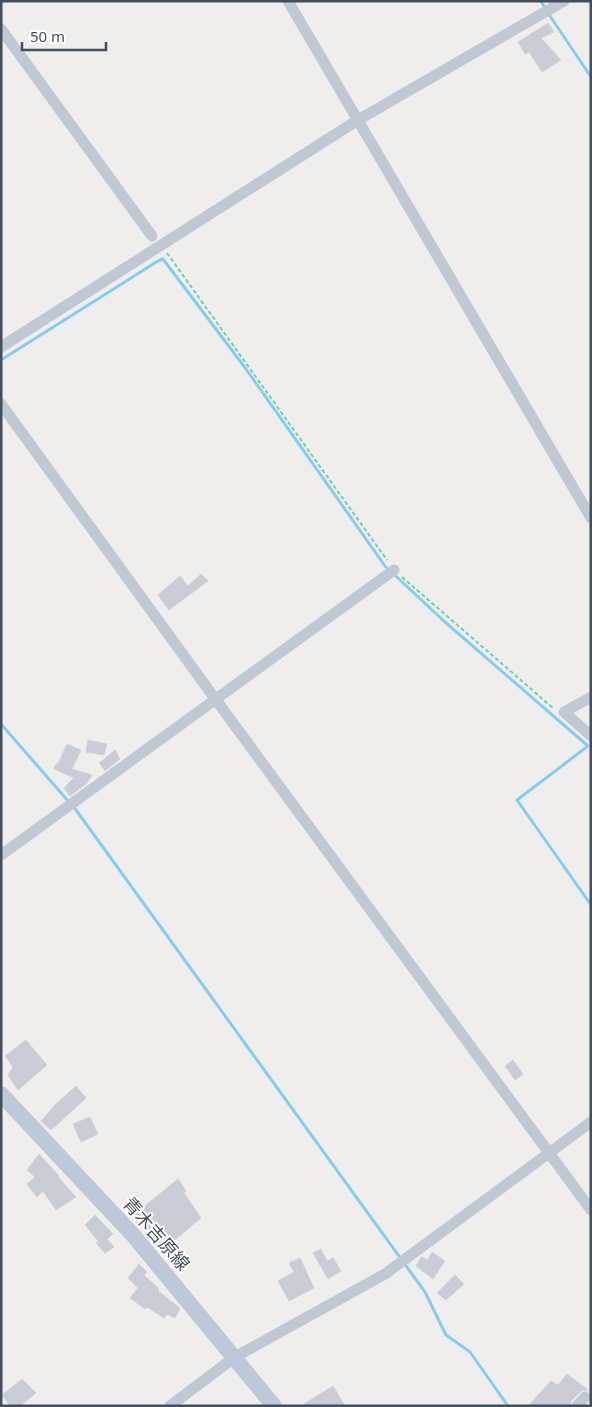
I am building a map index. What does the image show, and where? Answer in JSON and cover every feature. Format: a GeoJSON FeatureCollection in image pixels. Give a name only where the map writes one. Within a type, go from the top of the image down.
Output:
{"type":"FeatureCollection","features":[{"type":"Feature","properties":{"kind":"main road","name":"青木吉原線"},"geometry":{"type":"LineString","coordinates":[[1,1094],[134,1236],[274,1406]]}},
{"type":"Feature","properties":{"kind":"street"},"geometry":{"type":"LineString","coordinates":[[288,1],[591,518]]}},
{"type":"Feature","properties":{"kind":"street"},"geometry":{"type":"LineString","coordinates":[[1,347],[358,120],[564,1]]}},
{"type":"Feature","properties":{"kind":"street"},"geometry":{"type":"LineString","coordinates":[[1,30],[152,236]]}},
{"type":"Feature","properties":{"kind":"street"},"geometry":{"type":"LineString","coordinates":[[1,404],[591,1210]]}},
{"type":"Feature","properties":{"kind":"street"},"geometry":{"type":"LineString","coordinates":[[1,855],[394,570]]}},
{"type":"Feature","properties":{"kind":"street"},"geometry":{"type":"LineString","coordinates":[[591,697],[564,712],[591,736]]}},
{"type":"Feature","properties":{"kind":"street"},"geometry":{"type":"LineString","coordinates":[[170,1406],[235,1358],[384,1274],[591,1122]]}},
{"type":"Feature","properties":{"kind":"path"},"geometry":{"type":"LineString","coordinates":[[161,244],[394,570],[550,707],[564,712]]}},
{"type":"Feature","properties":{"kind":"building"},"geometry":{"type":"Polygon","coordinates":[[[548,23],[554,32],[541,38],[561,60],[542,72],[529,52],[525,54],[518,42],[548,23]]]}},
{"type":"Feature","properties":{"kind":"building"},"geometry":{"type":"Polygon","coordinates":[[[201,574],[208,581],[169,610],[158,595],[180,576],[188,586],[201,574]]]}},
{"type":"Feature","properties":{"kind":"building"},"geometry":{"type":"Polygon","coordinates":[[[88,740],[107,744],[104,755],[86,752],[88,740]]]}},
{"type":"Feature","properties":{"kind":"building"},"geometry":{"type":"Polygon","coordinates":[[[67,744],[81,750],[72,769],[92,775],[87,783],[70,796],[64,788],[74,778],[54,769],[67,744]]]}},
{"type":"Feature","properties":{"kind":"building"},"geometry":{"type":"Polygon","coordinates":[[[115,750],[120,759],[105,771],[99,763],[115,750]]]}},
{"type":"Feature","properties":{"kind":"building"},"geometry":{"type":"Polygon","coordinates":[[[26,1040],[47,1065],[18,1090],[8,1075],[13,1067],[5,1056],[26,1040]]]}},
{"type":"Feature","properties":{"kind":"building"},"geometry":{"type":"Polygon","coordinates":[[[513,1060],[523,1074],[515,1080],[505,1066],[513,1060]]]}},
{"type":"Feature","properties":{"kind":"building"},"geometry":{"type":"Polygon","coordinates":[[[76,1086],[86,1098],[51,1130],[41,1121],[76,1086]]]}},
{"type":"Feature","properties":{"kind":"building"},"geometry":{"type":"Polygon","coordinates":[[[90,1117],[98,1134],[81,1142],[73,1124],[90,1117]]]}},
{"type":"Feature","properties":{"kind":"building"},"geometry":{"type":"Polygon","coordinates":[[[39,1154],[76,1197],[56,1210],[43,1191],[37,1197],[27,1184],[35,1177],[27,1170],[39,1154]]]}},
{"type":"Feature","properties":{"kind":"building"},"geometry":{"type":"Polygon","coordinates":[[[178,1179],[186,1191],[184,1193],[201,1218],[165,1248],[151,1235],[135,1214],[178,1179]]]}},
{"type":"Feature","properties":{"kind":"building"},"geometry":{"type":"Polygon","coordinates":[[[95,1215],[113,1234],[107,1239],[114,1247],[105,1253],[96,1243],[99,1242],[85,1225],[95,1215]]]}},
{"type":"Feature","properties":{"kind":"building"},"geometry":{"type":"Polygon","coordinates":[[[321,1249],[327,1261],[333,1258],[341,1271],[328,1279],[313,1253],[321,1249]]]}},
{"type":"Feature","properties":{"kind":"building"},"geometry":{"type":"Polygon","coordinates":[[[432,1252],[445,1261],[433,1279],[416,1266],[421,1257],[428,1260],[432,1252]]]}},
{"type":"Feature","properties":{"kind":"building"},"geometry":{"type":"Polygon","coordinates":[[[300,1258],[314,1288],[289,1301],[278,1281],[294,1272],[289,1263],[300,1258]]]}},
{"type":"Feature","properties":{"kind":"building"},"geometry":{"type":"Polygon","coordinates":[[[139,1264],[147,1272],[144,1275],[159,1289],[158,1291],[180,1308],[175,1318],[167,1314],[164,1318],[147,1307],[145,1309],[130,1298],[138,1288],[128,1278],[139,1264]]]}},
{"type":"Feature","properties":{"kind":"building"},"geometry":{"type":"Polygon","coordinates":[[[455,1275],[464,1284],[446,1300],[437,1293],[455,1275]]]}},
{"type":"Feature","properties":{"kind":"building"},"geometry":{"type":"Polygon","coordinates":[[[567,1374],[588,1390],[580,1392],[571,1401],[570,1406],[528,1406],[551,1381],[558,1385],[567,1374]]]}},
{"type":"Feature","properties":{"kind":"building"},"geometry":{"type":"Polygon","coordinates":[[[22,1379],[36,1393],[20,1406],[10,1406],[2,1395],[22,1379]]]}},
{"type":"Feature","properties":{"kind":"building"},"geometry":{"type":"Polygon","coordinates":[[[333,1386],[345,1406],[301,1406],[333,1386]]]}},
{"type":"Feature","properties":{"kind":"waterway"},"geometry":{"type":"LineString","coordinates":[[541,1],[545,8]]}},
{"type":"Feature","properties":{"kind":"waterway"},"geometry":{"type":"LineString","coordinates":[[548,13],[591,77]]}},
{"type":"Feature","properties":{"kind":"waterway"},"geometry":{"type":"LineString","coordinates":[[1,360],[163,259],[246,369],[385,566],[445,622],[588,746],[517,800],[591,905]]}},
{"type":"Feature","properties":{"kind":"waterway"},"geometry":{"type":"LineString","coordinates":[[1,724],[76,810],[425,1292],[446,1335],[470,1352],[508,1406]]}}]}
